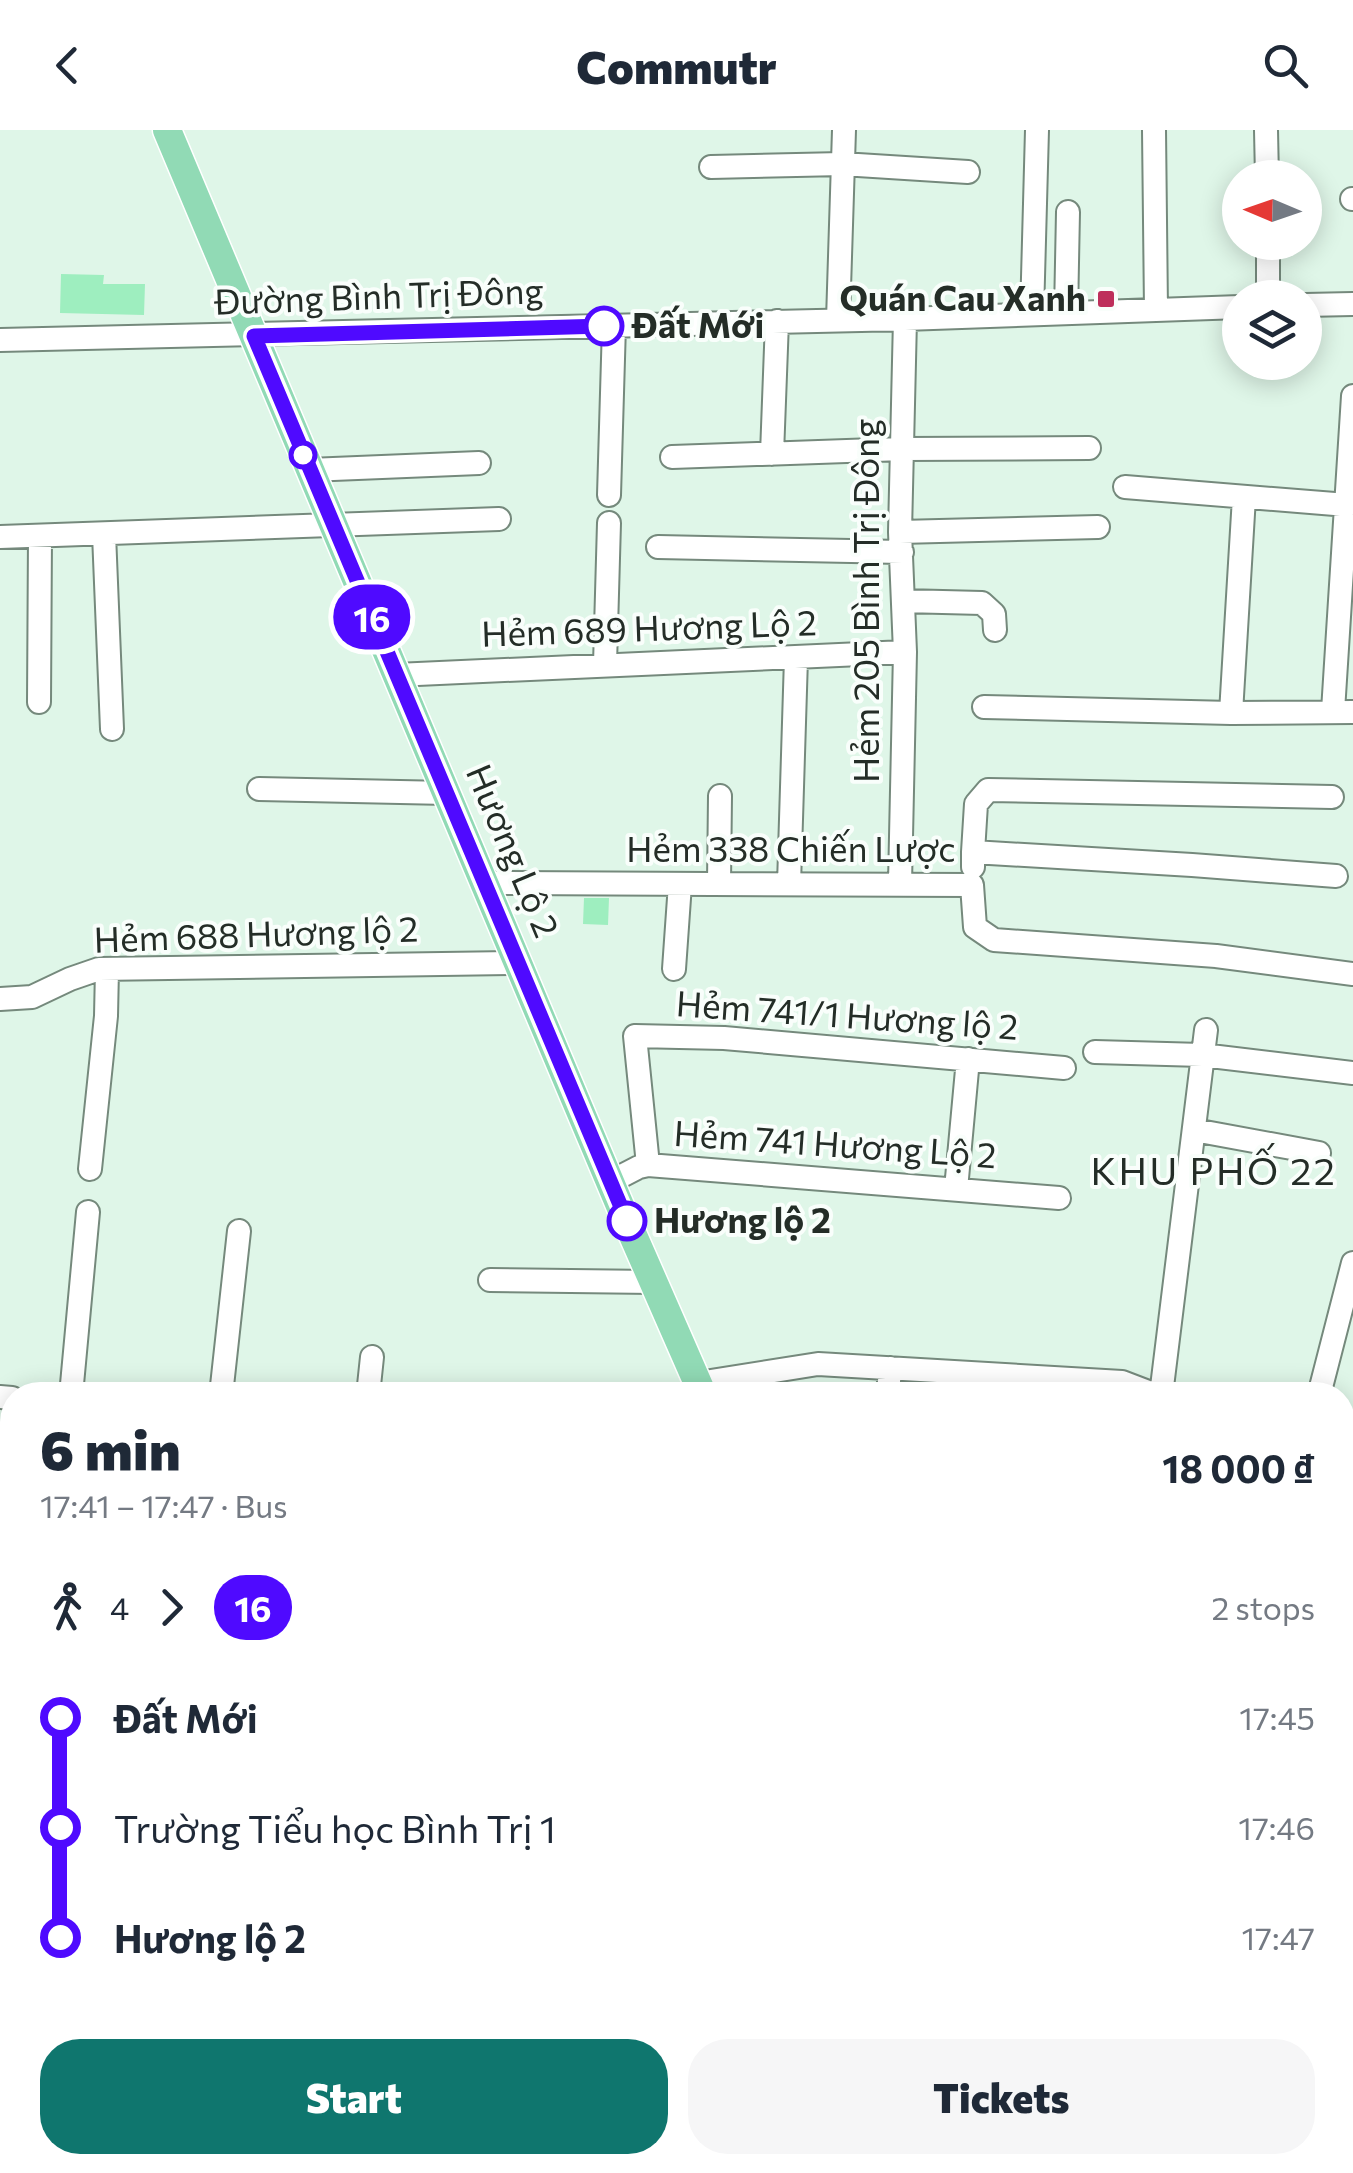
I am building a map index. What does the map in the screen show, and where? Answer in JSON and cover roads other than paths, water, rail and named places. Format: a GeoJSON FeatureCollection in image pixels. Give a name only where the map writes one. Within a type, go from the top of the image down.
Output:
{"type":"FeatureCollection","features":[{"type":"Feature","properties":{"kind":"main road"},"geometry":{"type":"LineString","coordinates":[[167,130],[254,336]]}},
{"type":"Feature","properties":{"kind":"main road","name":"Hương Lộ 2"},"geometry":{"type":"LineString","coordinates":[[254,336],[697,1382]]}},
{"type":"Feature","properties":{"kind":"street"},"geometry":{"type":"LineString","coordinates":[[838,320],[844,130]]}},
{"type":"Feature","properties":{"kind":"street"},"geometry":{"type":"LineString","coordinates":[[1032,314],[1037,130]]}},
{"type":"Feature","properties":{"kind":"street"},"geometry":{"type":"LineString","coordinates":[[1154,130],[1156,310]]}},
{"type":"Feature","properties":{"kind":"street"},"geometry":{"type":"LineString","coordinates":[[1266,130],[1267,160]]}},
{"type":"Feature","properties":{"kind":"street"},"geometry":{"type":"LineString","coordinates":[[711,167],[842,164],[968,172]]}},
{"type":"Feature","properties":{"kind":"street"},"geometry":{"type":"LineString","coordinates":[[1066,313],[1068,212]]}},
{"type":"Feature","properties":{"kind":"street"},"geometry":{"type":"LineString","coordinates":[[1322,305],[1353,304]]}},
{"type":"Feature","properties":{"kind":"street","name":"Đường Bình Trị Đông"},"geometry":{"type":"LineString","coordinates":[[0,340],[1222,308]]}},
{"type":"Feature","properties":{"kind":"street","name":"Hẻm 205 Bình Trị Đông"},"geometry":{"type":"LineString","coordinates":[[900,884],[905,319]]}},
{"type":"Feature","properties":{"kind":"street"},"geometry":{"type":"LineString","coordinates":[[772,454],[777,321]]}},
{"type":"Feature","properties":{"kind":"street"},"geometry":{"type":"LineString","coordinates":[[609,495],[614,325]]}},
{"type":"Feature","properties":{"kind":"street"},"geometry":{"type":"LineString","coordinates":[[984,707],[1343,712],[1353,396]]}},
{"type":"Feature","properties":{"kind":"street"},"geometry":{"type":"LineString","coordinates":[[672,457],[903,449],[1088,448]]}},
{"type":"Feature","properties":{"kind":"street"},"geometry":{"type":"LineString","coordinates":[[309,470],[479,463]]}},
{"type":"Feature","properties":{"kind":"street"},"geometry":{"type":"LineString","coordinates":[[1126,486],[1347,505]]}},
{"type":"Feature","properties":{"kind":"street"},"geometry":{"type":"LineString","coordinates":[[1230,713],[1244,496]]}},
{"type":"Feature","properties":{"kind":"street"},"geometry":{"type":"LineString","coordinates":[[0,537],[499,519]]}},
{"type":"Feature","properties":{"kind":"street"},"geometry":{"type":"LineString","coordinates":[[605,664],[608,524]]}},
{"type":"Feature","properties":{"kind":"street"},"geometry":{"type":"LineString","coordinates":[[658,547],[901,542],[1098,527]]}},
{"type":"Feature","properties":{"kind":"street"},"geometry":{"type":"LineString","coordinates":[[104,534],[112,730]]}},
{"type":"Feature","properties":{"kind":"street"},"geometry":{"type":"LineString","coordinates":[[38,702],[40,536]]}},
{"type":"Feature","properties":{"kind":"street"},"geometry":{"type":"LineString","coordinates":[[903,601],[982,603],[994,614],[995,630]]}},
{"type":"Feature","properties":{"kind":"street","name":"Hẻm 689 Hương Lộ 2"},"geometry":{"type":"LineString","coordinates":[[396,675],[904,652]]}},
{"type":"Feature","properties":{"kind":"street"},"geometry":{"type":"LineString","coordinates":[[789,884],[796,658]]}},
{"type":"Feature","properties":{"kind":"street"},"geometry":{"type":"LineString","coordinates":[[259,789],[446,793]]}},
{"type":"Feature","properties":{"kind":"street"},"geometry":{"type":"LineString","coordinates":[[972,885],[976,804],[988,790],[1332,797]]}},
{"type":"Feature","properties":{"kind":"street"},"geometry":{"type":"LineString","coordinates":[[719,884],[720,796]]}},
{"type":"Feature","properties":{"kind":"street"},"geometry":{"type":"LineString","coordinates":[[973,852],[1336,876]]}},
{"type":"Feature","properties":{"kind":"street","name":"Hẻm 338 Chiến Lược"},"geometry":{"type":"LineString","coordinates":[[485,883],[972,885],[975,927],[994,940],[1216,956],[1353,974]]}},
{"type":"Feature","properties":{"kind":"street"},"geometry":{"type":"LineString","coordinates":[[674,969],[680,884]]}},
{"type":"Feature","properties":{"kind":"street","name":"Hẻm 688 Hương lộ 2"},"geometry":{"type":"LineString","coordinates":[[0,999],[32,997],[70,979],[107,969],[518,963]]}},
{"type":"Feature","properties":{"kind":"street"},"geometry":{"type":"LineString","coordinates":[[90,1169],[107,969]]}},
{"type":"Feature","properties":{"kind":"street"},"geometry":{"type":"LineString","coordinates":[[1161,1382],[1206,1030]]}},
{"type":"Feature","properties":{"kind":"street","name":"Hẻm 741/1 Hương lộ 2"},"geometry":{"type":"LineString","coordinates":[[648,1165],[635,1036],[724,1038],[1064,1068]]}},
{"type":"Feature","properties":{"kind":"street"},"geometry":{"type":"LineString","coordinates":[[1094,1052],[1202,1055],[1353,1073]]}},
{"type":"Feature","properties":{"kind":"street"},"geometry":{"type":"LineString","coordinates":[[956,1189],[968,1060]]}},
{"type":"Feature","properties":{"kind":"street"},"geometry":{"type":"LineString","coordinates":[[1194,1130],[1320,1154]]}},
{"type":"Feature","properties":{"kind":"street","name":"Hẻm 741 Hương Lộ 2"},"geometry":{"type":"LineString","coordinates":[[610,1182],[648,1165],[1059,1198]]}},
{"type":"Feature","properties":{"kind":"street"},"geometry":{"type":"LineString","coordinates":[[72,1382],[88,1212]]}},
{"type":"Feature","properties":{"kind":"street"},"geometry":{"type":"LineString","coordinates":[[223,1382],[239,1231]]}},
{"type":"Feature","properties":{"kind":"street"},"geometry":{"type":"LineString","coordinates":[[1322,1382],[1353,1263]]}},
{"type":"Feature","properties":{"kind":"street"},"geometry":{"type":"LineString","coordinates":[[490,1280],[654,1282]]}},
{"type":"Feature","properties":{"kind":"street"},"geometry":{"type":"LineString","coordinates":[[369,1382],[372,1357]]}},
{"type":"Feature","properties":{"kind":"street"},"geometry":{"type":"LineString","coordinates":[[733,1382],[818,1364],[890,1368],[974,1382]]}},
{"type":"Feature","properties":{"kind":"street"},"geometry":{"type":"LineString","coordinates":[[889,1382],[890,1368]]}},
{"type":"Feature","properties":{"kind":"place","name":"Quán Cau Xanh"},"geometry":{"type":"Point","coordinates":[1106,299]}},
{"type":"Feature","properties":{"kind":"place","name":"Đất Mới"},"geometry":{"type":"Point","coordinates":[604,326]}},
{"type":"Feature","properties":{"kind":"place","name":"Hương lộ 2"},"geometry":{"type":"Point","coordinates":[627,1221]}},
{"type":"Feature","properties":{"kind":"district","name":"KHU PHỐ 22"},"geometry":{"type":"Point","coordinates":[1214,1172]}}]}
